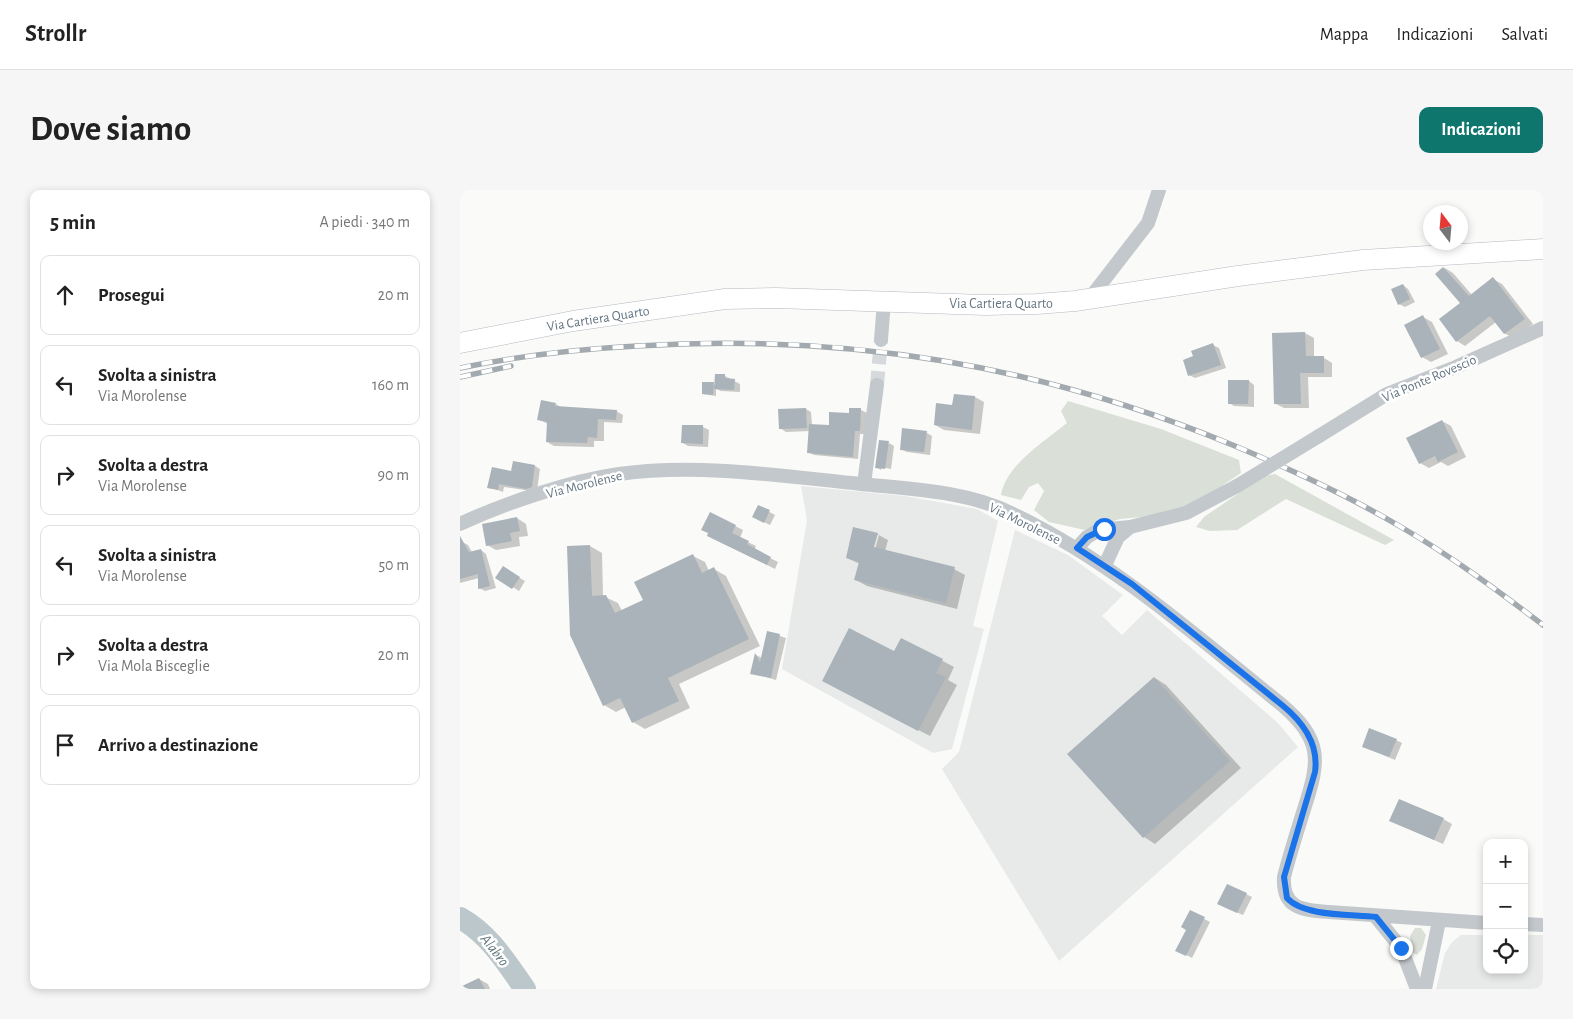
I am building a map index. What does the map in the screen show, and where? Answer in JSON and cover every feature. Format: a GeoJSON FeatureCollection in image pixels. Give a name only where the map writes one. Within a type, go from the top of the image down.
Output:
{"type":"FeatureCollection","features":[{"type":"Feature","properties":{"kind":"street"},"geometry":{"type":"LineString","coordinates":[[1090,298],[1148,223],[1159,190]]}},
{"type":"Feature","properties":{"kind":"street","name":"Via Cartiera Quarto"},"geometry":{"type":"LineString","coordinates":[[460,343],[616,314],[710,301],[756,298],[1017,305],[1090,298],[1354,261],[1543,249]]}},
{"type":"Feature","properties":{"kind":"street"},"geometry":{"type":"LineString","coordinates":[[881,340],[884,301]]}},
{"type":"Feature","properties":{"kind":"street","name":"Via Ponte Rovescio"},"geometry":{"type":"LineString","coordinates":[[1130,527],[1193,510],[1237,486],[1387,394],[1446,371],[1543,328]]}},
{"type":"Feature","properties":{"kind":"street"},"geometry":{"type":"LineString","coordinates":[[864,484],[876,385]]}},
{"type":"Feature","properties":{"kind":"street","name":"Via Morolense"},"geometry":{"type":"LineString","coordinates":[[460,524],[516,503],[586,481],[641,472],[714,472],[864,484],[936,493],[981,502],[1012,513],[1105,565],[1298,719],[1308,735],[1315,753],[1316,768],[1284,877],[1287,898],[1297,907],[1376,917],[1483,923]]}},
{"type":"Feature","properties":{"kind":"street"},"geometry":{"type":"LineString","coordinates":[[1077,548],[1095,532],[1110,528],[1130,527]]}},
{"type":"Feature","properties":{"kind":"street"},"geometry":{"type":"LineString","coordinates":[[1105,565],[1118,537],[1130,527]]}},
{"type":"Feature","properties":{"kind":"street"},"geometry":{"type":"LineString","coordinates":[[1376,917],[1401,948],[1417,989]]}},
{"type":"Feature","properties":{"kind":"street"},"geometry":{"type":"LineString","coordinates":[[1425,989],[1439,921]]}},
{"type":"Feature","properties":{"kind":"street"},"geometry":{"type":"LineString","coordinates":[[1528,924],[1543,925]]}},
{"type":"Feature","properties":{"kind":"shaded area"},"geometry":{"type":"Polygon","coordinates":[[[1068,401],[1161,429],[1239,460],[1241,473],[1198,502],[1163,515],[1120,519],[1085,530],[1049,522],[1034,510],[1044,491],[1038,483],[1029,487],[1021,500],[1001,495],[1004,484],[1018,464],[1067,423],[1061,411],[1068,401]]]}},
{"type":"Feature","properties":{"kind":"shaded area"},"geometry":{"type":"Polygon","coordinates":[[[1275,474],[1394,540],[1385,545],[1286,499],[1237,530],[1210,531],[1196,527],[1204,517],[1264,476],[1275,474]]]}},
{"type":"Feature","properties":{"kind":"shaded area"},"geometry":{"type":"Polygon","coordinates":[[[801,486],[905,496],[977,509],[998,521],[973,626],[984,629],[952,749],[933,753],[782,669],[807,520],[801,486]]]}},
{"type":"Feature","properties":{"kind":"shaded area"},"geometry":{"type":"Polygon","coordinates":[[[1015,530],[1068,555],[1123,595],[1102,616],[1122,635],[1147,610],[1278,723],[1298,747],[1059,961],[942,769],[959,752],[1015,530]]]}},
{"type":"Feature","properties":{"kind":"shaded area"},"geometry":{"type":"Polygon","coordinates":[[[1415,928],[1421,928],[1426,935],[1422,949],[1417,955],[1412,952],[1410,936],[1415,928]]]}},
{"type":"Feature","properties":{"kind":"shaded area"},"geometry":{"type":"Polygon","coordinates":[[[1461,935],[1483,935],[1483,974],[1528,974],[1528,935],[1543,935],[1543,989],[1436,989],[1445,953],[1452,942],[1461,935]]]}},
{"type":"Feature","properties":{"kind":"building"},"geometry":{"type":"Polygon","coordinates":[[[1443,267],[1469,296],[1493,277],[1525,319],[1504,334],[1490,316],[1456,342],[1439,319],[1460,303],[1435,274],[1443,267]]]}},
{"type":"Feature","properties":{"kind":"building"},"geometry":{"type":"Polygon","coordinates":[[[1403,284],[1410,299],[1398,305],[1391,289],[1403,284]]]}},
{"type":"Feature","properties":{"kind":"building"},"geometry":{"type":"Polygon","coordinates":[[[1423,315],[1440,349],[1421,358],[1404,325],[1423,315]]]}},
{"type":"Feature","properties":{"kind":"building"},"geometry":{"type":"Polygon","coordinates":[[[1305,332],[1306,356],[1324,356],[1324,373],[1300,373],[1301,404],[1274,404],[1272,333],[1305,332]]]}},
{"type":"Feature","properties":{"kind":"building"},"geometry":{"type":"Polygon","coordinates":[[[1213,343],[1221,365],[1188,376],[1183,360],[1193,356],[1191,351],[1213,343]]]}},
{"type":"Feature","properties":{"kind":"building"},"geometry":{"type":"Polygon","coordinates":[[[715,374],[725,374],[725,378],[735,379],[734,390],[714,389],[715,374]]]}},
{"type":"Feature","properties":{"kind":"building"},"geometry":{"type":"Polygon","coordinates":[[[1228,380],[1249,380],[1248,404],[1228,404],[1228,380]]]}},
{"type":"Feature","properties":{"kind":"building"},"geometry":{"type":"Polygon","coordinates":[[[702,382],[714,382],[713,395],[702,394],[702,382]]]}},
{"type":"Feature","properties":{"kind":"building"},"geometry":{"type":"Polygon","coordinates":[[[954,394],[975,396],[972,430],[934,425],[936,403],[952,405],[954,394]]]}},
{"type":"Feature","properties":{"kind":"building"},"geometry":{"type":"Polygon","coordinates":[[[541,400],[556,403],[555,406],[617,410],[616,420],[598,419],[597,438],[588,437],[587,443],[546,442],[547,422],[537,420],[541,400]]]}},
{"type":"Feature","properties":{"kind":"building"},"geometry":{"type":"Polygon","coordinates":[[[806,408],[807,428],[779,429],[778,409],[806,408]]]}},
{"type":"Feature","properties":{"kind":"building"},"geometry":{"type":"Polygon","coordinates":[[[849,408],[861,408],[860,431],[855,431],[853,457],[807,453],[809,424],[829,425],[829,412],[849,413],[849,408]]]}},
{"type":"Feature","properties":{"kind":"building"},"geometry":{"type":"Polygon","coordinates":[[[1442,420],[1458,452],[1438,462],[1435,456],[1419,464],[1406,438],[1442,420]]]}},
{"type":"Feature","properties":{"kind":"building"},"geometry":{"type":"Polygon","coordinates":[[[682,425],[703,425],[703,444],[681,443],[682,425]]]}},
{"type":"Feature","properties":{"kind":"building"},"geometry":{"type":"Polygon","coordinates":[[[902,428],[927,431],[924,452],[900,450],[902,428]]]}},
{"type":"Feature","properties":{"kind":"building"},"geometry":{"type":"Polygon","coordinates":[[[879,440],[889,441],[885,469],[875,468],[879,440]]]}},
{"type":"Feature","properties":{"kind":"building"},"geometry":{"type":"Polygon","coordinates":[[[513,461],[535,465],[532,487],[526,489],[499,484],[498,490],[487,488],[492,467],[511,471],[513,461]]]}},
{"type":"Feature","properties":{"kind":"building"},"geometry":{"type":"Polygon","coordinates":[[[758,505],[770,510],[764,523],[752,517],[758,505]]]}},
{"type":"Feature","properties":{"kind":"building"},"geometry":{"type":"Polygon","coordinates":[[[710,512],[736,525],[732,533],[749,541],[747,544],[771,557],[767,565],[707,536],[708,533],[701,530],[710,512]]]}},
{"type":"Feature","properties":{"kind":"building"},"geometry":{"type":"Polygon","coordinates":[[[517,517],[520,531],[510,533],[512,541],[486,546],[482,524],[517,517]]]}},
{"type":"Feature","properties":{"kind":"building"},"geometry":{"type":"Polygon","coordinates":[[[853,527],[878,533],[874,547],[955,567],[946,603],[854,580],[859,562],[846,558],[853,527]]]}},
{"type":"Feature","properties":{"kind":"building"},"geometry":{"type":"Polygon","coordinates":[[[460,536],[469,552],[481,549],[490,586],[478,589],[478,574],[460,579],[460,536]]]}},
{"type":"Feature","properties":{"kind":"building"},"geometry":{"type":"Polygon","coordinates":[[[590,545],[592,596],[606,595],[615,613],[643,600],[634,582],[693,554],[702,573],[714,567],[749,639],[668,678],[679,701],[632,723],[620,698],[603,706],[570,635],[567,546],[590,545]]]}},
{"type":"Feature","properties":{"kind":"building"},"geometry":{"type":"Polygon","coordinates":[[[503,566],[520,577],[512,589],[495,578],[503,566]]]}},
{"type":"Feature","properties":{"kind":"building"},"geometry":{"type":"Polygon","coordinates":[[[849,628],[894,651],[901,638],[943,659],[936,673],[946,677],[918,731],[822,681],[849,628]]]}},
{"type":"Feature","properties":{"kind":"building"},"geometry":{"type":"Polygon","coordinates":[[[767,631],[780,634],[771,678],[750,674],[755,653],[760,662],[767,631]]]}},
{"type":"Feature","properties":{"kind":"building"},"geometry":{"type":"Polygon","coordinates":[[[1154,677],[1230,761],[1143,838],[1067,754],[1154,677]]]}},
{"type":"Feature","properties":{"kind":"building"},"geometry":{"type":"Polygon","coordinates":[[[1369,728],[1397,739],[1389,757],[1362,747],[1369,728]]]}},
{"type":"Feature","properties":{"kind":"building"},"geometry":{"type":"Polygon","coordinates":[[[1399,799],[1444,818],[1434,840],[1389,821],[1399,799]]]}},
{"type":"Feature","properties":{"kind":"building"},"geometry":{"type":"Polygon","coordinates":[[[1227,884],[1247,893],[1237,913],[1217,904],[1227,884]]]}},
{"type":"Feature","properties":{"kind":"building"},"geometry":{"type":"Polygon","coordinates":[[[1190,910],[1205,917],[1186,956],[1175,951],[1186,930],[1181,927],[1190,910]]]}},
{"type":"Feature","properties":{"kind":"building"},"geometry":{"type":"Polygon","coordinates":[[[479,978],[485,989],[460,989],[460,987],[479,978]]]}},
{"type":"Feature","properties":{"kind":"waterway","name":"Alabro"},"geometry":{"type":"LineString","coordinates":[[460,918],[488,940],[525,989]]}},
{"type":"Feature","properties":{"kind":"tunnel"},"geometry":{"type":"LineString","coordinates":[[877,385],[881,340]]}},
{"type":"Feature","properties":{"kind":"railway"},"geometry":{"type":"LineString","coordinates":[[460,368],[570,351],[715,343],[792,345],[868,351],[942,361],[1016,375],[1089,394],[1162,418],[1277,464],[1360,504],[1420,538],[1491,586],[1543,625]]}},
{"type":"Feature","properties":{"kind":"railway"},"geometry":{"type":"LineString","coordinates":[[460,377],[511,366]]}},
{"type":"Feature","properties":{"kind":"route"},"geometry":{"type":"LineString","coordinates":[[1104,529],[1087,537],[1077,548],[1132,584],[1282,705],[1298,719],[1311,741],[1316,758],[1315,772],[1284,877],[1284,889],[1287,898],[1293,905],[1310,910],[1376,917],[1389,930],[1401,948]]}}]}
